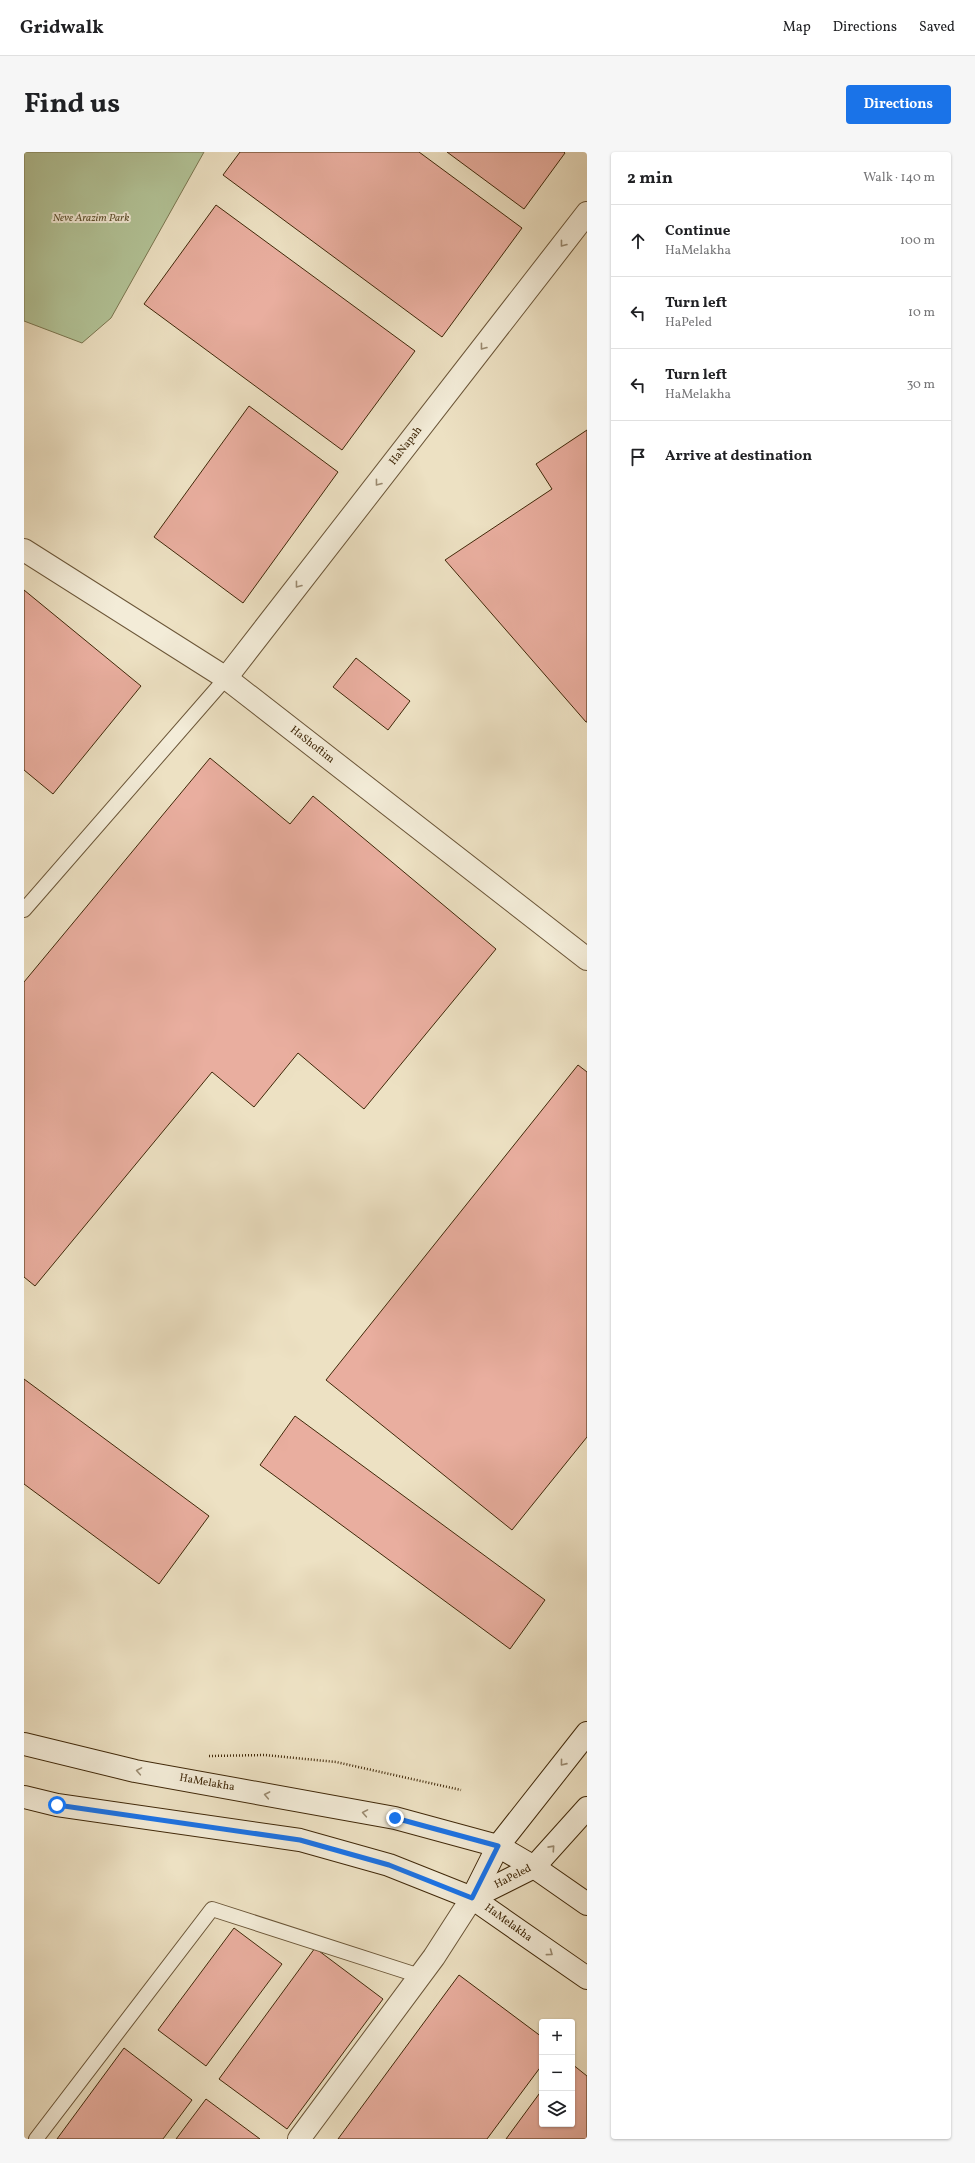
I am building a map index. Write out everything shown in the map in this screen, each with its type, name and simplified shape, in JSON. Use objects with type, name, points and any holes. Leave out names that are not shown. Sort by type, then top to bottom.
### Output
[{"type":"street","name":"HaNapah","points":[[226,678],[587,213]]},
{"type":"street","name":"HaShoftim","points":[[24,550],[226,678],[586,957]]},
{"type":"street","name":"HaPeled","points":[[472,1898],[498,1846],[587,1733]]},
{"type":"street","name":"HaMelakha","points":[[28,1748],[135,1771],[395,1818],[498,1846],[534,1867],[587,1904]]},
{"type":"street","name":"HaMelakha","points":[[24,1797],[57,1805],[300,1840],[389,1865],[472,1898],[587,1978]]},
{"type":"street","name":"HaPeled","points":[[472,1898],[534,1867],[587,1808]]},
{"type":"street","points":[[299,2139],[420,1976],[472,1898]]},
{"type":"lane","points":[[24,910],[226,678]]},
{"type":"lane","points":[[36,2139],[212,1909],[420,1976]]},
{"type":"path","points":[[205,1757],[265,1755],[336,1762],[461,1790]]},
{"type":"green space","name":"Neve Arazim Park","points":[[24,152],[204,152],[111,318],[82,343],[24,321]]},
{"type":"building","points":[[240,152],[419,152],[522,228],[442,337],[223,175]]},
{"type":"building","points":[[447,152],[564,152],[565,153],[524,209]]},
{"type":"building","points":[[216,205],[415,351],[342,450],[144,304]]},
{"type":"building","points":[[249,406],[338,472],[243,603],[154,537]]},
{"type":"building","points":[[587,430],[586,722],[445,560],[552,489],[536,464]]},
{"type":"building","points":[[24,590],[141,686],[53,794],[24,770]]},
{"type":"building","points":[[356,658],[410,701],[388,730],[333,687]]},
{"type":"building","points":[[210,758],[290,824],[313,796],[496,949],[364,1109],[298,1053],[254,1107],[212,1072],[35,1286],[24,1277],[24,982]]},
{"type":"building","points":[[578,1065],[587,1072],[587,1437],[512,1530],[326,1380]]},
{"type":"building","points":[[24,1379],[209,1516],[159,1584],[24,1484]]},
{"type":"building","points":[[295,1416],[545,1600],[510,1649],[260,1465]]},
{"type":"building","points":[[234,1928],[282,1964],[206,2066],[158,2030]]},
{"type":"building","points":[[315,1948],[383,1999],[287,2129],[219,2079]]},
{"type":"building","points":[[459,1975],[539,2035],[539,2069],[487,2139],[338,2139]]},
{"type":"building","points":[[124,2048],[192,2100],[163,2139],[57,2139]]},
{"type":"building","points":[[575,2066],[587,2076],[587,2139],[506,2139],[539,2094],[539,2127],[575,2127]]},
{"type":"building","points":[[206,2099],[260,2139],[176,2139]]},
{"type":"route","points":[[57,1805],[173,1820],[300,1840],[389,1865],[472,1898],[498,1846],[395,1818]]}]
